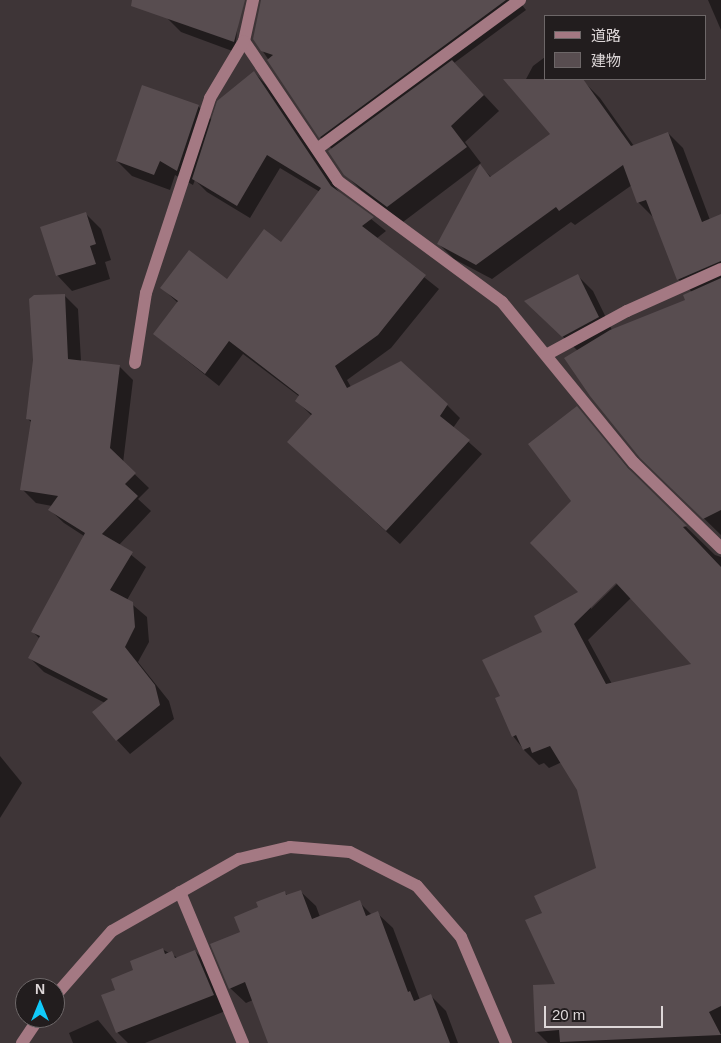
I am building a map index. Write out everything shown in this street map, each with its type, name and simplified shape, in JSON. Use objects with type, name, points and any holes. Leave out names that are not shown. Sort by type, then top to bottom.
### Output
[{"type":"street","points":[[135,362],[146,293],[210,98],[244,41],[252,0]]},
{"type":"street","points":[[317,150],[520,0]]},
{"type":"street","points":[[244,41],[338,181],[502,302],[634,463],[721,548]]},
{"type":"street","points":[[546,355],[627,311],[721,269]]},
{"type":"street","points":[[707,535],[721,533]]},
{"type":"street","points":[[65,985],[112,931],[239,859],[290,847],[350,852],[417,886],[461,937],[506,1043]]},
{"type":"street","points":[[180,892],[243,1043]]},
{"type":"street","points":[[22,1043],[32,1028]]},
{"type":"building","points":[[132,0],[245,0],[234,42],[131,6]]},
{"type":"building","points":[[261,0],[506,0],[319,138],[267,60],[273,55],[261,51],[253,39]]},
{"type":"building","points":[[452,60],[484,95],[451,126],[467,147],[387,207],[344,175],[328,151]]},
{"type":"building","points":[[254,71],[331,186],[374,217],[362,226],[426,275],[378,335],[335,366],[347,388],[401,361],[448,404],[440,416],[470,440],[386,531],[287,442],[312,414],[295,401],[299,395],[229,341],[205,374],[153,334],[178,301],[160,288],[189,250],[227,279],[264,229],[281,242],[321,188],[267,155],[237,206],[192,179],[217,101]]},
{"type":"building","points":[[503,79],[584,80],[631,146],[668,132],[702,222],[721,214],[721,261],[677,280],[646,200],[637,203],[623,165],[559,211],[556,207],[476,265],[437,244],[480,164],[490,177],[550,134]]},
{"type":"building","points":[[142,85],[199,105],[177,171],[160,161],[154,175],[116,161]]},
{"type":"building","points":[[86,212],[96,244],[90,246],[96,264],[56,276],[40,227]]},
{"type":"building","points":[[578,274],[599,317],[562,337],[524,301]]},
{"type":"building","points":[[721,278],[721,510],[703,519],[640,458],[590,396],[564,358],[610,330],[685,300],[683,295]]},
{"type":"building","points":[[65,294],[68,359],[120,365],[110,448],[136,473],[125,484],[138,496],[102,534],[133,552],[110,590],[133,602],[135,627],[125,647],[155,685],[160,705],[116,741],[92,712],[108,699],[28,658],[40,636],[31,632],[85,533],[48,510],[58,496],[20,490],[31,420],[26,419],[33,360],[29,299],[34,295]]},
{"type":"building","points":[[577,406],[628,468],[687,526],[683,527],[721,567],[721,1006],[709,1012],[721,1035],[560,1042],[559,1030],[535,1032],[533,985],[555,984],[525,920],[542,913],[534,896],[596,868],[577,790],[550,746],[532,753],[530,747],[523,750],[516,735],[512,737],[495,698],[500,696],[482,660],[542,632],[534,616],[578,592],[530,543],[571,501],[528,444]],"holes":[[[616,583],[691,664],[606,684],[574,624]]]},
{"type":"building","points":[[301,890],[312,919],[360,900],[366,916],[378,911],[408,992],[410,991],[414,1001],[431,994],[450,1043],[268,1043],[245,982],[229,989],[210,944],[240,932],[234,917],[258,907],[256,902],[285,891],[286,895]]},
{"type":"building","points":[[163,948],[165,954],[172,951],[175,958],[195,950],[214,995],[116,1033],[101,995],[115,990],[111,979],[133,970],[130,961]]}]
